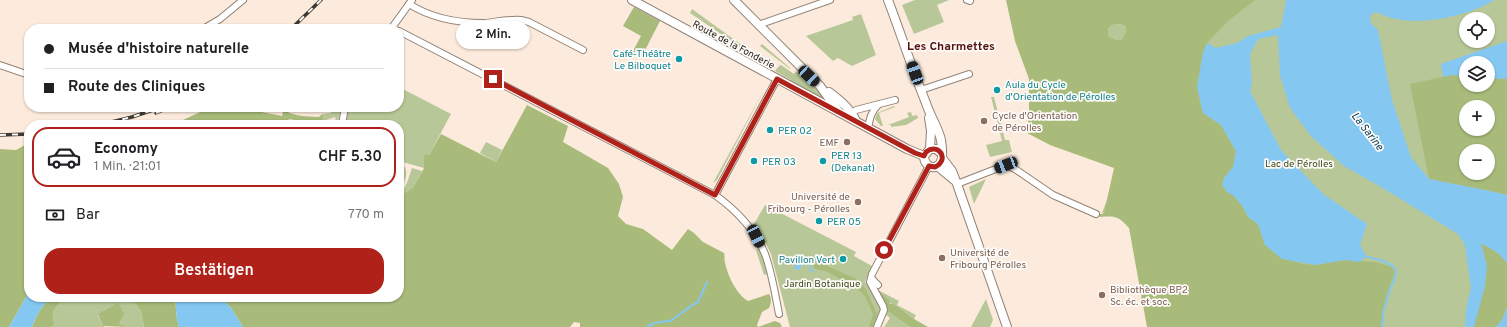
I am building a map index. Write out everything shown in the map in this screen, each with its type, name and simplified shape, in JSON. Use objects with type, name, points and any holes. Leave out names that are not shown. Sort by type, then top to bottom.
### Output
[{"type":"main road","name":"Route de la Fonderie","points":[[632,0],[839,113],[852,118]]},
{"type":"main road","points":[[734,0],[820,86],[839,113]]},
{"type":"main road","points":[[888,0],[926,105],[940,137],[942,156],[941,162],[933,166]]},
{"type":"main road","points":[[820,86],[832,94],[852,118],[868,128],[907,149],[927,152],[936,149],[942,156],[952,171],[957,184],[1007,327]]},
{"type":"main road","points":[[926,105],[930,125],[925,161],[950,175],[957,184]]},
{"type":"street","points":[[212,24],[243,0]]},
{"type":"street","points":[[758,25],[830,0]]},
{"type":"street","points":[[396,24],[411,2],[424,12],[438,17],[469,22],[521,20],[529,22],[583,50]]},
{"type":"street","points":[[404,34],[715,195],[734,210],[756,236],[765,254],[779,314]]},
{"type":"street","points":[[0,65],[24,73]]},
{"type":"street","points":[[921,90],[969,74]]},
{"type":"street","points":[[715,195],[777,79]]},
{"type":"street","points":[[852,118],[856,110],[895,100]]},
{"type":"street","points":[[868,128],[870,116],[879,104]]},
{"type":"street","points":[[957,184],[1006,165],[1015,169],[1053,195],[1096,214]]},
{"type":"street","points":[[877,327],[884,310],[871,284],[872,274],[890,239],[933,166]]},
{"type":"street","points":[[872,279],[878,285]]},
{"type":"green space","points":[[915,0],[949,0],[937,5],[944,22],[914,34],[902,5]]},
{"type":"green space","points":[[1006,0],[1255,0],[1228,21],[1207,43],[1203,53],[1197,87],[1203,113],[1221,125],[1236,151],[1233,167],[1224,178],[1226,191],[1234,196],[1243,207],[1248,217],[1258,224],[1265,245],[1296,262],[1315,265],[1345,260],[1374,262],[1390,266],[1395,271],[1385,301],[1381,327],[1147,327],[1129,228],[1119,219],[1100,217],[1098,215],[1104,213],[1114,168],[1050,145],[1027,133],[1029,112],[1029,79],[1015,41]],"holes":[[[1120,24],[1126,27],[1126,31],[1121,40],[1108,36],[1108,29],[1112,25]]]},
{"type":"green space","name":"Lac de Pérolles","points":[[1209,0],[1507,0],[1507,327],[1157,327],[1141,299],[1148,274],[1134,209],[1102,213],[1118,171]]},
{"type":"green space","points":[[634,7],[660,21],[642,56],[636,56],[632,53],[641,36],[623,26]]},
{"type":"green space","points":[[692,9],[761,59],[762,62],[690,13]]},
{"type":"green space","points":[[861,14],[876,55],[852,66],[838,58],[833,61],[806,36],[853,20],[852,17]]},
{"type":"green space","points":[[1120,24],[1126,27],[1126,31],[1121,40],[1108,36],[1108,29],[1112,25]]},
{"type":"green space","points":[[762,44],[790,68],[790,69],[760,46]]},
{"type":"green space","points":[[781,65],[794,74],[796,71],[828,100],[827,101],[790,81],[791,80],[775,71]]},
{"type":"green space","points":[[1452,75],[1459,76],[1459,92],[1495,92],[1495,78],[1507,79],[1507,195],[1429,179],[1410,84]]},
{"type":"green space","points":[[404,90],[451,114],[429,155],[424,155],[424,168],[404,162],[404,120],[346,120],[347,112],[404,112]]},
{"type":"green space","points":[[764,90],[717,180],[713,183]]},
{"type":"green space","points":[[991,97],[994,97],[1005,140],[1009,140],[1012,152],[990,157],[986,145],[1002,141]]},
{"type":"green space","points":[[527,105],[568,126],[563,142],[608,168],[619,184],[623,197],[618,216],[626,224],[643,229],[672,250],[688,229],[703,242],[724,253],[725,263],[730,279],[744,298],[748,301],[769,294],[771,299],[770,306],[762,312],[757,325],[758,327],[580,327],[580,323],[574,322],[570,327],[243,327],[231,308],[225,302],[404,302],[404,194],[413,188],[424,168],[424,155],[429,155],[441,134],[496,162]]},
{"type":"green space","points":[[894,106],[895,107],[879,113],[883,126],[881,126],[875,119],[877,113]]},
{"type":"green space","points":[[200,112],[262,112],[282,116],[283,112],[288,112],[298,115],[319,117],[322,114],[324,118],[322,120],[183,120]]},
{"type":"green space","points":[[340,112],[338,120],[336,120],[335,117],[322,120],[324,118],[322,114]]},
{"type":"green space","points":[[911,112],[912,116],[917,115],[918,118],[906,125],[891,127],[891,125],[888,125],[909,117],[907,113]]},
{"type":"green space","points":[[486,142],[502,150],[496,162],[480,153]]},
{"type":"green space","points":[[24,146],[24,301],[9,327],[0,327],[0,149],[16,150]]},
{"type":"green space","points":[[404,167],[405,167],[406,176],[404,182]]},
{"type":"green space","points":[[412,168],[422,171],[413,189],[404,194],[404,188]]},
{"type":"green space","points":[[986,179],[974,204],[969,187]]},
{"type":"green space","name":"Jardin Botanique","points":[[765,205],[856,252],[854,256],[872,266],[865,282],[873,291],[880,308],[879,318],[875,327],[790,327],[771,254],[760,232],[756,233],[755,231],[757,228],[754,224]]},
{"type":"green space","points":[[1481,243],[1498,253],[1507,263],[1507,307],[1502,320],[1496,327],[1474,327]]},
{"type":"green space","points":[[759,248],[767,271],[767,274],[764,275],[756,250]]},
{"type":"green space","points":[[821,263],[856,279],[865,288],[877,314],[873,327],[869,327],[873,314],[865,296],[855,287],[826,271],[818,270],[813,267],[814,264]]},
{"type":"green space","points":[[876,289],[899,301],[897,305],[916,315],[914,319],[893,303],[889,303]]},
{"type":"green space","points":[[876,290],[889,300],[890,304],[893,303],[914,319],[928,327],[910,327],[887,311]]},
{"type":"green space","points":[[986,299],[993,320],[990,327],[971,327]]},
{"type":"green space","points":[[46,302],[60,302],[53,311],[54,324],[52,327],[32,327],[38,314]]},
{"type":"green space","points":[[60,302],[134,302],[141,311],[144,327],[127,327],[119,323],[118,304],[98,315],[103,326],[105,327],[52,327],[54,324],[53,311]]},
{"type":"green space","points":[[134,302],[175,302],[179,327],[144,327],[141,311]]},
{"type":"green space","points":[[118,303],[124,314],[119,323],[127,327],[103,326],[98,314]]},
{"type":"green space","points":[[885,307],[887,311],[910,327],[884,327],[890,318],[885,314]]},
{"type":"green space","points":[[775,321],[780,323],[782,327],[758,327]]},
{"type":"water","name":"Lac de Pérolles","points":[[1286,0],[1494,0],[1472,11],[1459,12],[1458,15],[1430,20],[1404,20],[1375,12],[1370,16],[1371,23],[1378,30],[1392,100],[1411,157],[1429,179],[1507,195],[1507,263],[1498,253],[1481,243],[1487,266],[1485,286],[1474,327],[1465,327],[1466,309],[1471,288],[1465,245],[1458,234],[1344,166],[1311,136],[1290,108],[1280,75],[1278,35],[1258,39],[1250,54],[1252,84],[1250,91],[1281,150],[1323,194],[1367,224],[1360,245],[1366,256],[1360,262],[1345,260],[1315,265],[1282,259],[1265,245],[1258,224],[1248,217],[1243,207],[1234,196],[1226,191],[1222,184],[1224,178],[1233,167],[1236,151],[1221,125],[1203,113],[1197,87],[1203,53],[1207,43],[1216,48],[1237,43],[1248,36],[1281,27]]},
{"type":"water","points":[[1507,41],[1507,79],[1495,78],[1495,56],[1464,56],[1487,48],[1495,48],[1495,45]]},
{"type":"water","points":[[1459,58],[1459,76],[1443,77],[1441,64]]},
{"type":"water","points":[[807,258],[810,261],[809,263],[802,265],[799,270],[795,269],[794,267],[800,261]]},
{"type":"water","points":[[24,301],[24,302],[46,302],[32,327],[9,327]]},
{"type":"water","points":[[175,302],[225,302],[231,308],[243,327],[179,327]]},
{"type":"water","points":[[1507,307],[1507,327],[1496,327],[1502,320]]},
{"type":"waterway","points":[[1365,256],[1383,261],[1393,266],[1396,271],[1384,310],[1382,327]]},
{"type":"waterway","points":[[810,265],[811,270],[813,271]]},
{"type":"waterway","points":[[647,327],[654,323],[672,320],[698,302],[707,282]]},
{"type":"railway","points":[[296,24],[321,0]]},
{"type":"railway","points":[[120,120],[147,112]]},
{"type":"railway","points":[[0,135],[24,134]]},
{"type":"place","name":"Café-Théâtre Le Bilboquet","points":[[679,59]]},
{"type":"place","name":"Aula du Cycle d'Orientation de Pérolles","points":[[997,90]]},
{"type":"place","name":"Cycle d'Orientation de Pérolles","points":[[984,121]]},
{"type":"place","name":"PER 02","points":[[770,130]]},
{"type":"place","name":"EMF","points":[[847,142]]},
{"type":"place","name":"PER 03","points":[[754,161]]},
{"type":"place","name":"PER 13 (Dekanat)","points":[[823,161]]},
{"type":"place","name":"Université de Fribourg - Pérolles","points":[[858,202]]},
{"type":"place","name":"PER 05","points":[[819,221]]},
{"type":"place","name":"Université de Fribourg Pérolles","points":[[942,258]]},
{"type":"place","name":"Pavillon Vert","points":[[843,259]]},
{"type":"place","name":"Bibliothèque BP2 Sc. éc. et soc.","points":[[1102,295]]},
{"type":"district","name":"Les Charmettes","points":[[951,46]]},
{"type":"route","points":[[493,79],[715,195],[777,79],[915,153],[924,156],[930,149],[936,149],[941,153],[941,162],[935,167],[929,166],[884,250]]},
{"type":"water label","name":"La Sarine","points":[[1368,131]]}]
